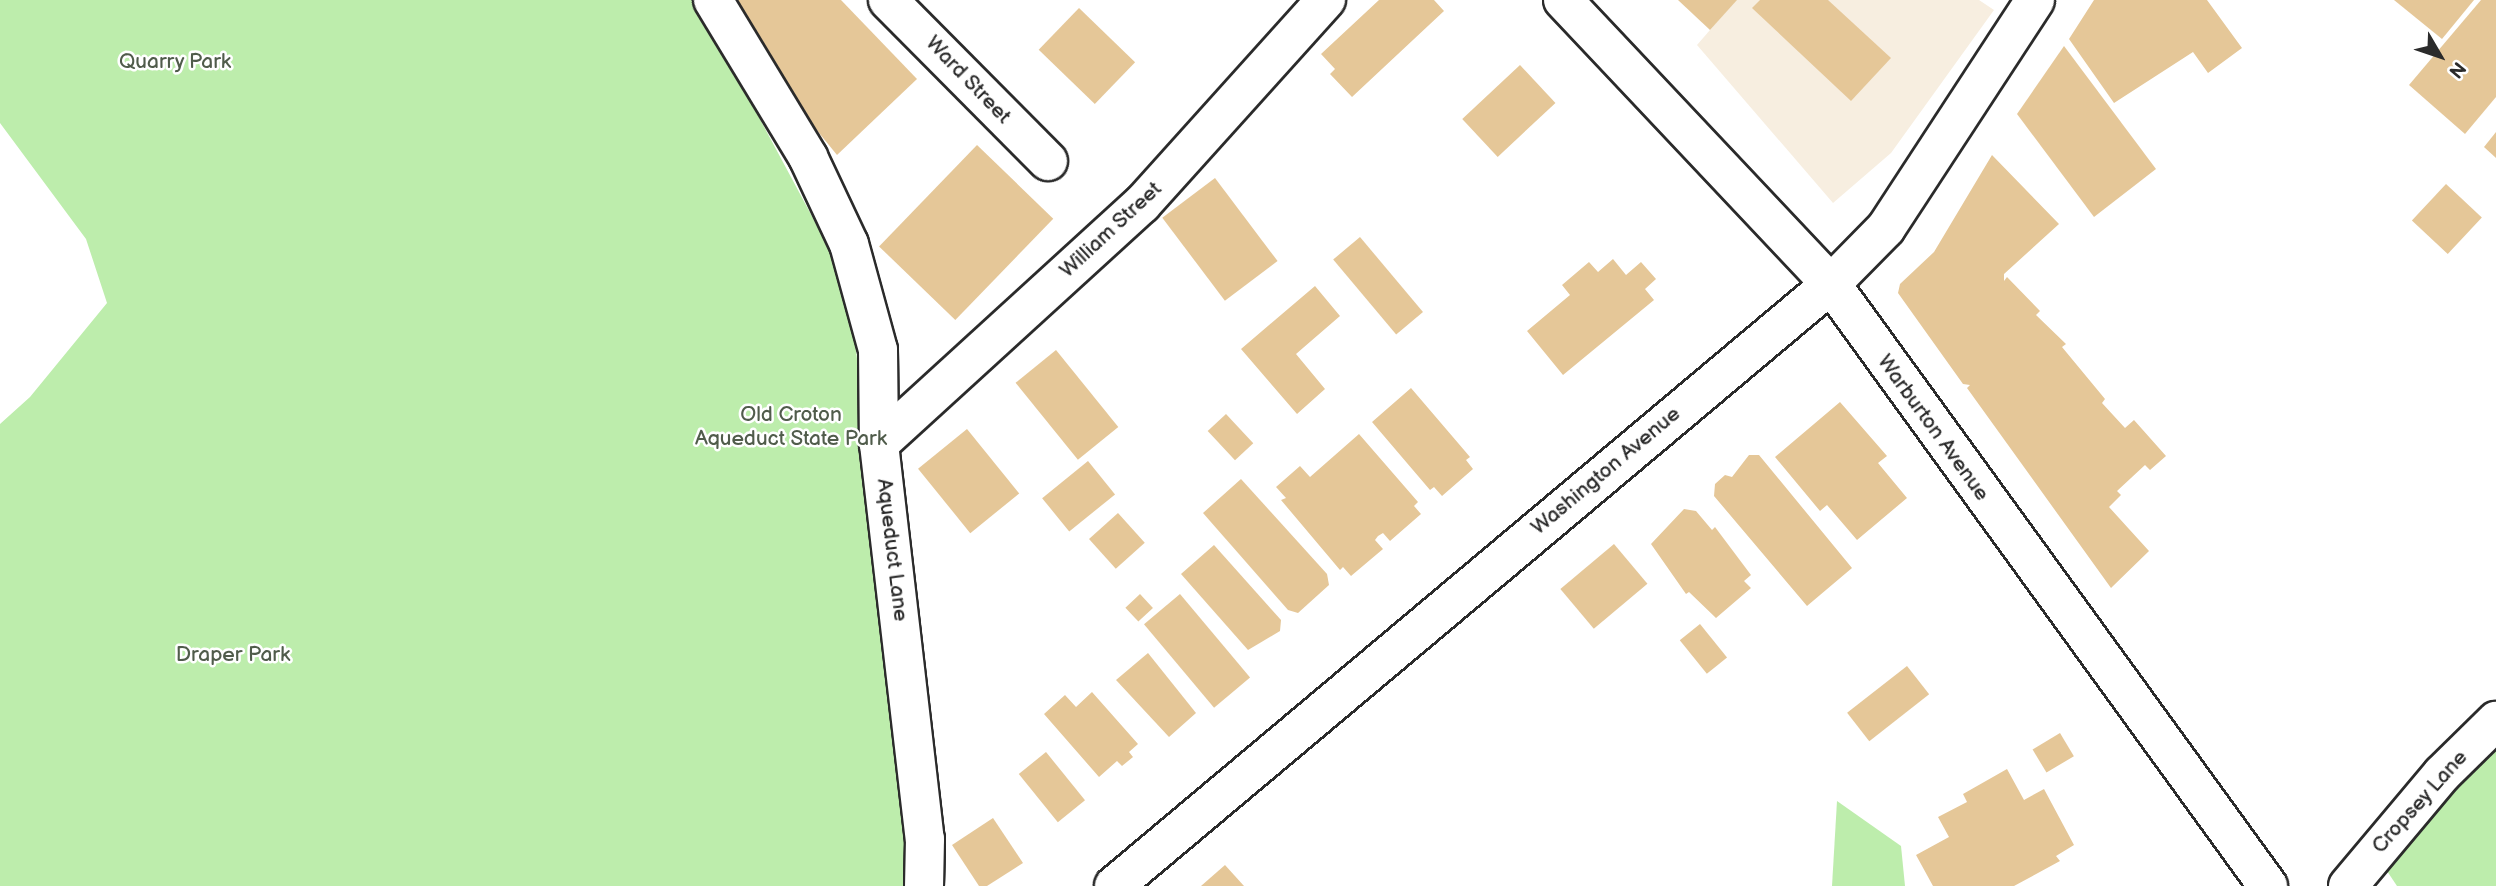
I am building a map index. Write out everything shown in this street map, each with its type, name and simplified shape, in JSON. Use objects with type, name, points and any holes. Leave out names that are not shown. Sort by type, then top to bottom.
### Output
[{"type":"street","name":"Aqueduct Lane","points":[[713,0],[808,157],[849,244],[878,350],[878,444],[925,839],[924,886]]},
{"type":"street","name":"Ward Street","points":[[888,0],[1048,161]]},
{"type":"street","name":"William Street","points":[[878,444],[1142,204],[1326,0]]},
{"type":"street","name":"Warburton Avenue","points":[[1563,0],[1831,284],[2082,634],[2268,886]]},
{"type":"street","name":"Washington Avenue","points":[[1114,886],[1831,284],[1886,228],[2018,6]]},
{"type":"street","name":"Cropsey Lane","points":[[2348,886],[2442,774],[2496,721]]},
{"type":"shaded area","points":[[1736,0],[1979,0],[1994,10],[1891,153],[1833,203],[1697,45]]},
{"type":"green space","points":[[0,0],[696,0],[829,248],[854,332],[904,781],[910,886],[0,886],[0,424],[30,397],[107,303],[86,239],[0,123]]},
{"type":"green space","points":[[2496,745],[2496,886],[2397,886],[2381,862]]},
{"type":"green space","points":[[1837,801],[1901,846],[1905,886],[1832,886]]},
{"type":"building","points":[[735,0],[841,0],[917,79],[837,155],[793,101]]},
{"type":"building","points":[[1379,0],[1434,0],[1444,11],[1352,97],[1330,74],[1335,69],[1321,54]]},
{"type":"building","points":[[1678,0],[1737,0],[1710,30]]},
{"type":"building","points":[[1760,0],[1828,0],[1891,58],[1851,101],[1752,8]]},
{"type":"building","points":[[2094,0],[2207,0],[2242,48],[2208,73],[2193,52],[2114,103],[2069,39]]},
{"type":"building","points":[[2394,0],[2474,0],[2442,39]]},
{"type":"building","points":[[2481,0],[2496,0],[2496,97],[2465,134],[2409,85]]},
{"type":"building","points":[[1079,8],[1135,62],[1095,104],[1039,50]]},
{"type":"building","points":[[2064,46],[2156,169],[2094,217],[2017,114]]},
{"type":"building","points":[[1520,65],[1555,103],[1498,157],[1462,119]]},
{"type":"building","points":[[2496,132],[2496,158],[2484,147]]},
{"type":"building","points":[[977,145],[1053,219],[955,320],[879,246]]},
{"type":"building","points":[[1992,155],[2059,224],[2004,274],[2004,281],[2007,277],[2040,311],[2036,315],[2066,344],[2062,347],[2105,399],[2102,403],[2125,428],[2134,420],[2166,456],[2150,470],[2145,465],[2117,491],[2121,495],[2109,507],[2149,551],[2111,588],[1967,388],[1970,385],[1963,384],[1898,293],[1900,284],[1934,252]]},
{"type":"building","points":[[1215,178],[1278,261],[1225,301],[1162,218]]},
{"type":"building","points":[[2446,184],[2482,217],[2448,254],[2412,221]]},
{"type":"building","points":[[1360,237],[1423,312],[1396,335],[1333,259]]},
{"type":"building","points":[[1613,259],[1626,275],[1641,262],[1656,279],[1645,289],[1654,300],[1563,375],[1527,331],[1570,295],[1562,285],[1589,262],[1598,272]]},
{"type":"building","points":[[1315,286],[1340,316],[1296,354],[1325,389],[1297,414],[1241,349]]},
{"type":"building","points":[[1056,350],[1118,427],[1078,460],[1016,383]]},
{"type":"building","points":[[1411,388],[1470,457],[1466,460],[1473,469],[1442,496],[1434,487],[1430,490],[1372,422]]},
{"type":"building","points":[[1840,402],[1887,456],[1878,463],[1907,498],[1857,540],[1827,505],[1820,511],[1775,457]]},
{"type":"building","points":[[1226,414],[1253,443],[1235,460],[1208,431]]},
{"type":"building","points":[[967,429],[1019,494],[970,533],[918,469]]},
{"type":"building","points":[[1359,434],[1418,502],[1414,506],[1421,514],[1390,541],[1383,533],[1378,536],[1375,540],[1383,549],[1351,576],[1343,567],[1340,570],[1281,500],[1286,498],[1276,487],[1300,466],[1310,477]]},
{"type":"building","points":[[1749,455],[1759,455],[1852,568],[1807,606],[1714,496],[1715,484],[1725,475],[1732,477]]},
{"type":"building","points":[[1088,461],[1115,494],[1069,532],[1042,498]]},
{"type":"building","points":[[1241,479],[1327,574],[1329,585],[1298,613],[1288,610],[1203,513]]},
{"type":"building","points":[[1684,509],[1696,511],[1712,530],[1715,527],[1751,575],[1744,581],[1751,588],[1716,618],[1689,592],[1686,594],[1651,544]]},
{"type":"building","points":[[1118,513],[1145,543],[1116,569],[1089,539]]},
{"type":"building","points":[[1614,544],[1647,584],[1594,629],[1560,589]]},
{"type":"building","points":[[1214,545],[1281,620],[1280,631],[1248,650],[1181,574]]},
{"type":"building","points":[[1140,594],[1153,608],[1138,622],[1125,608]]},
{"type":"building","points":[[1180,594],[1250,677],[1214,708],[1144,624]]},
{"type":"building","points":[[1700,624],[1727,657],[1707,674],[1680,640]]},
{"type":"building","points":[[1148,653],[1196,713],[1169,737],[1116,680]]},
{"type":"building","points":[[1907,666],[1929,694],[1869,741],[1847,713]]},
{"type":"building","points":[[1092,692],[1138,744],[1129,752],[1133,757],[1122,766],[1117,761],[1099,777],[1044,714],[1065,695],[1076,707]]},
{"type":"building","points":[[2060,733],[2074,756],[2046,773],[2033,749]]},
{"type":"building","points":[[1046,752],[1085,800],[1058,822],[1019,774]]},
{"type":"building","points":[[2007,769],[2024,800],[2044,789],[2074,845],[2056,856],[2060,861],[2014,886],[1933,886],[1916,855],[1949,837],[1938,817],[1967,802],[1963,794]]},
{"type":"building","points":[[993,818],[1023,863],[987,886],[979,886],[952,845]]},
{"type":"building","points":[[1225,865],[1244,886],[1201,886]]},
{"type":"park label","name":"Quarry Park","points":[[175,62]]},
{"type":"park label","name":"Old Croton Aqueduct State Park","points":[[791,427]]},
{"type":"park label","name":"Draper Park","points":[[233,655]]}]
